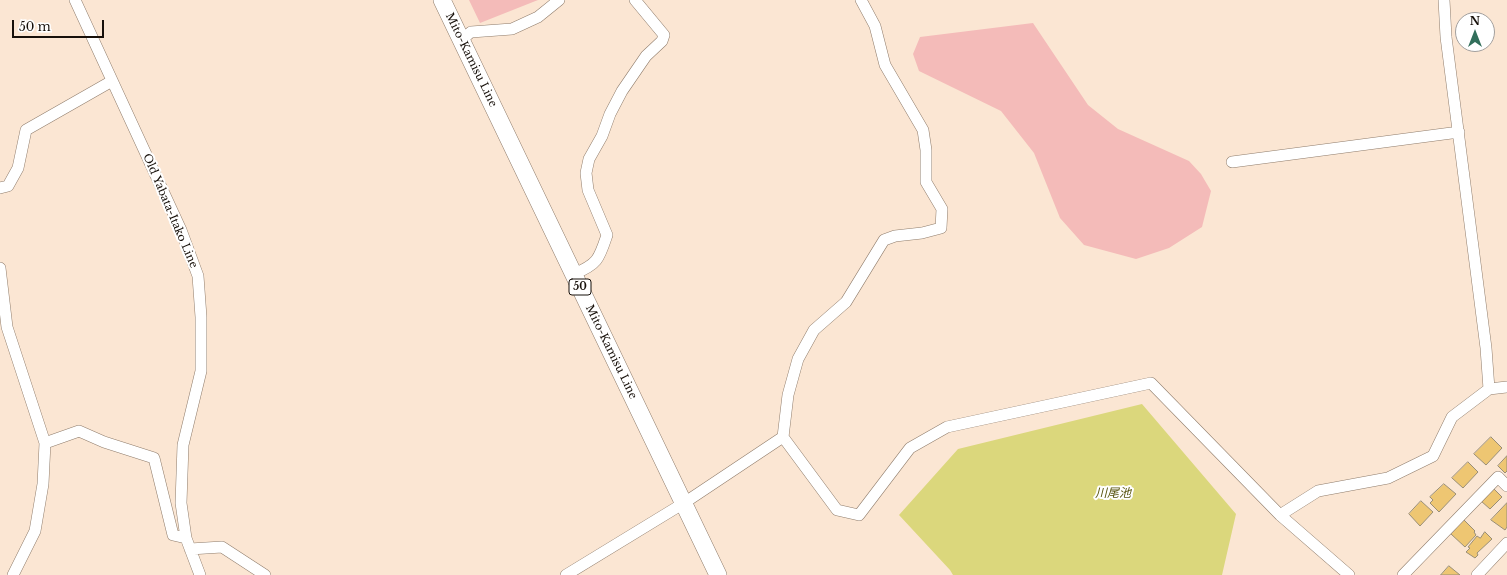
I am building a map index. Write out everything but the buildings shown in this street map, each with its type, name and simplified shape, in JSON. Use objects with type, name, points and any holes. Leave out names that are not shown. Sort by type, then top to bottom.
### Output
[{"type":"main road","name":"Mito-Kamisu Line","points":[[442,0],[718,575]]},
{"type":"street","name":"Old Yabata-Itako Line","points":[[75,0],[181,230],[198,276],[201,316],[201,372],[184,445],[181,503],[186,538],[200,575]]},
{"type":"street","points":[[461,40],[471,32],[512,29],[538,17],[559,0]]},
{"type":"street","points":[[574,274],[597,261],[607,235],[588,190],[586,173],[589,159],[602,136],[610,114],[622,91],[646,56],[662,41],[664,35],[635,0]]},
{"type":"street","points":[[860,0],[875,26],[885,65],[923,130],[926,150],[926,182],[942,209],[941,228],[922,233],[895,236],[884,240],[846,302],[814,330],[798,359],[788,395],[783,437],[837,510],[859,515],[910,448],[947,427],[1151,384],[1280,515],[1349,575]]},
{"type":"street","points":[[1444,0],[1446,37],[1486,348],[1489,389]]},
{"type":"street","points":[[0,188],[8,186],[18,168],[26,130],[112,81]]},
{"type":"street","points":[[1232,162],[1459,132]]},
{"type":"street","points":[[0,268],[7,327],[45,442],[44,484],[35,531],[13,575]]},
{"type":"street","points":[[1280,515],[1318,491],[1388,478],[1433,456],[1452,417],[1489,389],[1507,387]]},
{"type":"street","points":[[45,442],[79,431],[104,442],[154,458],[173,535],[186,538]]},
{"type":"street","points":[[566,575],[684,503],[783,437]]},
{"type":"street","points":[[1403,575],[1498,477],[1507,486]]},
{"type":"street","points":[[1477,575],[1507,543]]},
{"type":"street","points":[[190,549],[222,547],[265,575]]},
{"type":"shaded area","points":[[469,0],[538,0],[480,23]]},
{"type":"shaded area","points":[[1033,23],[1088,105],[1118,129],[1189,161],[1201,174],[1211,191],[1202,227],[1169,248],[1136,259],[1084,245],[1060,218],[1034,153],[1001,111],[919,71],[913,54],[920,37]]},
{"type":"water","name":"川尾池","points":[[1142,404],[1236,514],[1222,575],[953,575],[899,515],[958,449]]}]
